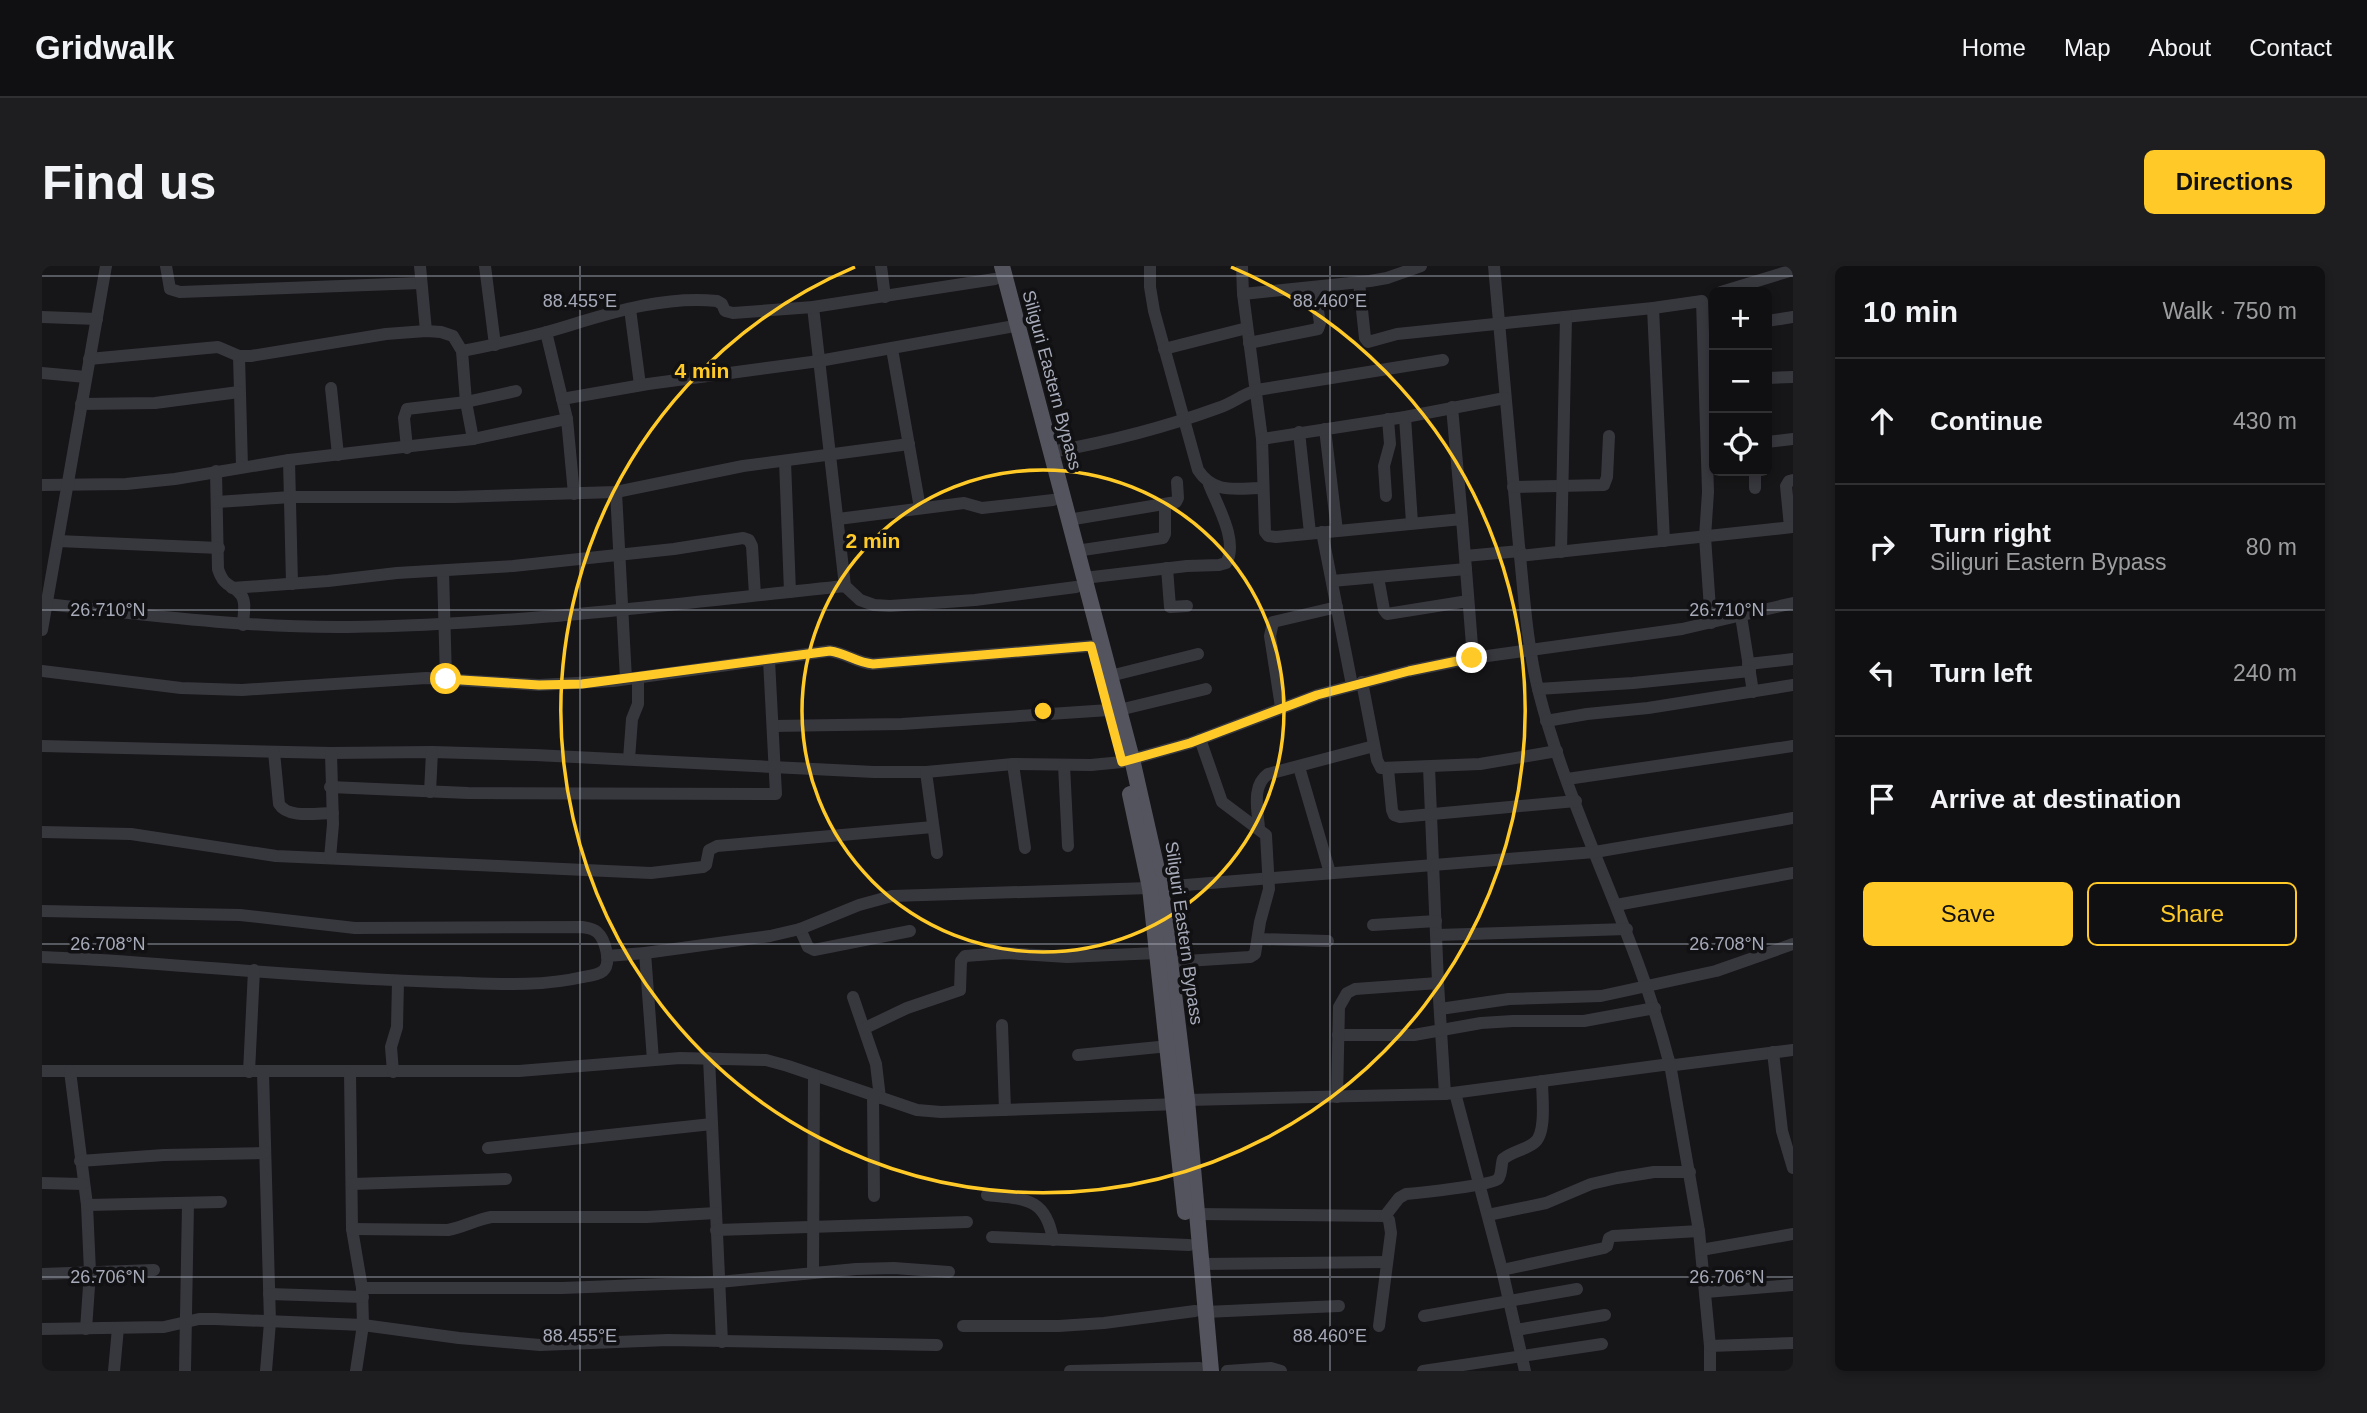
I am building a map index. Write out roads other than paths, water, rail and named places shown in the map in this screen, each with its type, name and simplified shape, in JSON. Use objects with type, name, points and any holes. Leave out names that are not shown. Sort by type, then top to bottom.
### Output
[{"type":"main road","name":"Siliguri Eastern Bypass","points":[[996,270],[1053,500],[1110,676],[1114,710]]},
{"type":"main road","name":"Siliguri Eastern Bypass","points":[[996,270],[1051,452],[1076,551],[1091,646],[1114,710],[1156,887],[1196,1214],[1204,1370]]},
{"type":"main road","name":"Siliguri Eastern Bypass","points":[[1164,958],[1169,1046],[1183,1103],[1189,1245],[1200,1311]]},
{"type":"street","points":[[166,266],[170,289],[180,292],[421,284]]},
{"type":"street","points":[[420,266],[426,331]]},
{"type":"street","points":[[485,266],[495,345]]},
{"type":"street","points":[[881,266],[885,297]]},
{"type":"street","points":[[813,307],[845,586],[860,600],[874,605],[975,600],[1167,568],[1219,565],[1226,563],[1230,556],[1229,536],[1209,484],[1198,470],[1164,349],[1150,287],[1150,266]]},
{"type":"street","points":[[1242,266],[1243,294],[1262,439],[1265,532],[1268,536],[1462,519]]},
{"type":"street","points":[[1243,294],[1359,282],[1387,272],[1422,266]]},
{"type":"street","points":[[1494,266],[1513,488],[1538,689],[1546,721],[1567,779],[1648,987],[1670,1064],[1699,1231],[1706,1292],[1710,1371]]},
{"type":"street","points":[[42,630],[97,319],[102,267]]},
{"type":"street","points":[[462,351],[495,345],[630,309],[681,300],[717,301],[725,311],[733,313],[813,307],[885,297],[996,270]]},
{"type":"street","points":[[1737,287],[1793,270]]},
{"type":"street","points":[[1359,282],[1365,338],[1368,342],[1397,334],[1654,308],[1708,298],[1708,492],[1705,537],[1712,623]]},
{"type":"street","points":[[1249,343],[1318,329],[1320,323],[1314,287]]},
{"type":"street","points":[[1654,308],[1664,541]]},
{"type":"street","points":[[630,309],[640,385]]},
{"type":"street","points":[[42,317],[97,319]]},
{"type":"street","points":[[1561,552],[1566,317]]},
{"type":"street","points":[[1772,320],[1793,317]]},
{"type":"street","points":[[562,399],[640,385],[819,361],[1009,327]]},
{"type":"street","points":[[1164,349],[1247,328]]},
{"type":"street","points":[[89,359],[218,348],[239,356],[251,356],[386,334],[441,332],[453,337],[462,351],[466,402],[473,439]]},
{"type":"street","points":[[546,332],[566,419],[574,494]]},
{"type":"street","points":[[892,348],[920,509]]},
{"type":"street","points":[[239,356],[242,467]]},
{"type":"street","points":[[1051,452],[1118,439],[1184,420],[1257,390],[1443,360]]},
{"type":"street","points":[[42,373],[86,377]]},
{"type":"street","points":[[1772,378],[1793,377]]},
{"type":"street","points":[[331,388],[338,455]]},
{"type":"street","points":[[407,448],[404,418],[407,409],[466,402],[516,391]]},
{"type":"street","points":[[81,404],[155,403],[239,392]]},
{"type":"street","points":[[1262,439],[1506,398]]},
{"type":"street","points":[[1452,407],[1472,658]]},
{"type":"street","points":[[1405,417],[1412,523]]},
{"type":"street","points":[[42,485],[126,484],[175,480],[289,460],[473,439],[566,419]]},
{"type":"street","points":[[1386,496],[1384,466],[1390,444],[1388,419]]},
{"type":"street","points":[[1325,429],[1337,531]]},
{"type":"street","points":[[1299,432],[1316,533],[1332,581],[1379,766],[1388,769],[1480,764],[1557,751]]},
{"type":"street","points":[[1513,488],[1605,485],[1608,477],[1609,436]]},
{"type":"street","points":[[1772,441],[1793,439]]},
{"type":"street","points":[[217,502],[291,498],[616,492],[743,466],[909,444]]},
{"type":"street","points":[[289,460],[292,584]]},
{"type":"street","points":[[785,461],[790,592]]},
{"type":"street","points":[[216,471],[218,569],[222,580],[241,593],[244,603],[243,625]]},
{"type":"street","points":[[1755,476],[1755,488]]},
{"type":"street","points":[[1332,581],[1378,577],[1520,553],[1561,552],[1791,527],[1786,486],[1793,480]]},
{"type":"street","points":[[1068,520],[1176,502],[1177,482]]},
{"type":"street","points":[[1209,484],[1221,488],[1263,488]]},
{"type":"street","points":[[616,492],[622,609],[638,705],[632,719],[629,759]]},
{"type":"street","points":[[838,519],[964,503],[982,508],[1053,500]]},
{"type":"street","points":[[1076,551],[1163,538],[1165,505]]},
{"type":"street","points":[[232,588],[619,555],[743,538],[750,540],[752,546],[755,595]]},
{"type":"street","points":[[58,541],[219,548]]},
{"type":"street","points":[[1167,568],[1170,607],[1187,606]]},
{"type":"street","points":[[443,570],[446,679]]},
{"type":"street","points":[[1378,577],[1387,614],[1468,601]]},
{"type":"street","points":[[47,604],[243,625],[348,627],[444,623],[622,609],[845,586]]},
{"type":"street","points":[[42,746],[331,753],[432,752],[874,772],[926,772],[1013,764],[1064,765],[1127,760],[1200,739],[1282,707],[1357,684],[1472,658],[1682,629],[1793,603]]},
{"type":"street","points":[[1282,707],[1270,636],[1273,622],[1337,607]]},
{"type":"street","points":[[1741,616],[1753,692]]},
{"type":"street","points":[[42,671],[181,688],[242,690],[387,679],[446,679],[539,685],[632,678],[830,651],[842,652],[861,663],[873,664],[1091,646]]},
{"type":"street","points":[[1110,676],[1198,654]]},
{"type":"street","points":[[1538,689],[1633,684],[1793,659]]},
{"type":"street","points":[[330,787],[430,792],[776,794],[769,660]]},
{"type":"street","points":[[1546,721],[1793,685]]},
{"type":"street","points":[[773,726],[902,723],[1114,710],[1206,690]]},
{"type":"street","points":[[865,1028],[907,1008],[960,990],[961,961],[965,956],[1006,953],[1164,958],[1250,957],[1255,954],[1260,922],[1268,898],[1267,840],[1264,833],[1236,815],[1222,802],[1200,739]]},
{"type":"street","points":[[1259,829],[1259,784],[1268,774],[1374,746]]},
{"type":"street","points":[[1567,779],[1793,747]]},
{"type":"street","points":[[274,752],[279,804],[283,809],[290,813],[333,813]]},
{"type":"street","points":[[430,792],[432,752]]},
{"type":"street","points":[[330,859],[333,813],[330,787],[331,753]]},
{"type":"street","points":[[1013,764],[1025,848]]},
{"type":"street","points":[[1064,765],[1068,846]]},
{"type":"street","points":[[1299,767],[1330,873]]},
{"type":"street","points":[[1429,767],[1441,1031],[1450,1093],[1503,1270],[1525,1371]]},
{"type":"street","points":[[1388,769],[1394,815],[1401,817],[1576,801]]},
{"type":"street","points":[[926,772],[937,853]]},
{"type":"street","points":[[607,956],[770,936],[800,929],[892,895],[1156,887],[1434,866],[1595,852],[1793,818]]},
{"type":"street","points":[[42,832],[131,834],[265,854],[330,859],[651,873],[703,867],[706,865],[709,850],[717,846],[933,827]]},
{"type":"street","points":[[1616,905],[1793,873]]},
{"type":"street","points":[[42,911],[240,915],[355,928],[582,927],[596,930],[607,956],[606,966],[602,971],[580,978],[541,983],[398,981],[42,957]]},
{"type":"street","points":[[1373,925],[1436,921]]},
{"type":"street","points":[[800,929],[808,947],[814,950],[910,930]]},
{"type":"street","points":[[1437,935],[1627,929]]},
{"type":"street","points":[[1258,939],[1328,941]]},
{"type":"street","points":[[1440,1009],[1509,999],[1601,996],[1716,971],[1793,944]]},
{"type":"street","points":[[645,953],[653,1060]]},
{"type":"street","points":[[249,1072],[254,970]]},
{"type":"street","points":[[393,1072],[391,1047],[397,1027],[398,981]]},
{"type":"street","points":[[1337,1097],[1339,1007],[1347,993],[1355,989],[1438,983]]},
{"type":"street","points":[[853,997],[876,1064],[874,1196]]},
{"type":"street","points":[[1338,1035],[1387,1036],[1513,1021],[1584,1021],[1655,1008]]},
{"type":"street","points":[[1002,1025],[1005,1110]]},
{"type":"street","points":[[1078,1055],[1169,1046]]},
{"type":"street","points":[[42,1071],[519,1071],[653,1060],[766,1060],[917,1110],[941,1112],[1450,1093],[1793,1050]]},
{"type":"street","points":[[1773,1052],[1782,1131],[1793,1168]]},
{"type":"street","points":[[709,1059],[722,1342]]},
{"type":"street","points":[[70,1071],[87,1205],[90,1272],[86,1329]]},
{"type":"street","points":[[263,1072],[270,1322],[266,1371]]},
{"type":"street","points":[[351,1072],[352,1229],[363,1292],[363,1325],[356,1371]]},
{"type":"street","points":[[813,1273],[811,1227],[814,1075]]},
{"type":"street","points":[[1385,1216],[1399,1198],[1406,1194],[1496,1181],[1503,1158],[1534,1144],[1539,1138],[1542,1130],[1542,1081]]},
{"type":"street","points":[[488,1148],[712,1124]]},
{"type":"street","points":[[80,1161],[164,1155],[265,1153]]},
{"type":"street","points":[[1488,1215],[1546,1203],[1591,1184],[1617,1178],[1641,1173],[1690,1172]]},
{"type":"street","points":[[352,1184],[506,1179]]},
{"type":"street","points":[[42,1183],[83,1184]]},
{"type":"street","points":[[987,1195],[1024,1199],[1036,1204],[1044,1211],[1051,1224],[1054,1240]]},
{"type":"street","points":[[87,1205],[220,1202]]},
{"type":"street","points":[[185,1371],[188,1203]]},
{"type":"street","points":[[352,1229],[448,1230],[473,1220],[491,1217],[646,1217],[716,1213]]},
{"type":"street","points":[[1196,1214],[1385,1216],[1389,1220],[1391,1233],[1379,1326]]},
{"type":"street","points":[[716,1230],[967,1222]]},
{"type":"street","points":[[1503,1270],[1604,1248],[1613,1236],[1699,1231]]},
{"type":"street","points":[[1701,1250],[1793,1234]]},
{"type":"street","points":[[992,1237],[1189,1245]]},
{"type":"street","points":[[1200,1264],[1387,1262]]},
{"type":"street","points":[[269,1294],[719,1282],[894,1268],[949,1272]]},
{"type":"street","points":[[42,1274],[154,1270]]},
{"type":"street","points":[[1706,1292],[1793,1285]]},
{"type":"street","points":[[1424,1316],[1577,1289]]},
{"type":"street","points":[[963,1326],[1092,1324],[1200,1311],[1339,1306]]},
{"type":"street","points":[[1516,1330],[1605,1315]]},
{"type":"street","points":[[42,1329],[163,1327],[215,1319],[363,1325],[459,1338],[540,1345],[668,1340],[937,1345]]},
{"type":"street","points":[[114,1371],[118,1328]]},
{"type":"street","points":[[1710,1346],[1793,1343]]},
{"type":"street","points":[[1423,1371],[1601,1344]]},
{"type":"street","points":[[1227,1371],[1271,1368],[1281,1371]]},
{"type":"street","points":[[1070,1371],[1204,1370]]}]
